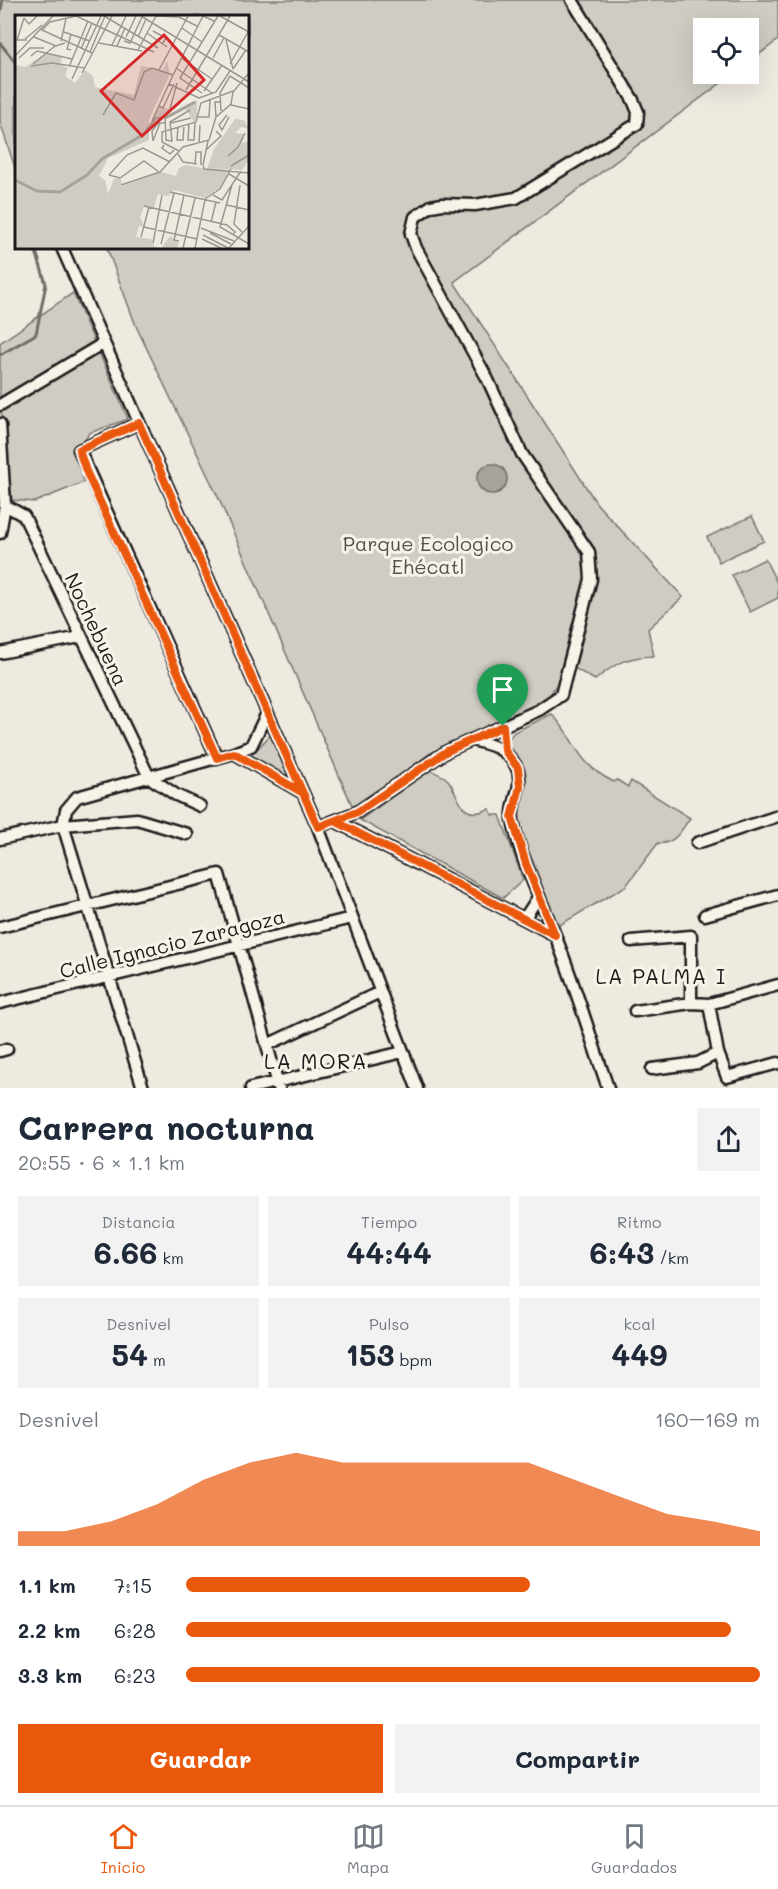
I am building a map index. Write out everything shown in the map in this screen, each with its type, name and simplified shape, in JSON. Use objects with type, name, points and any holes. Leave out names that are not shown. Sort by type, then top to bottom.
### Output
[{"type":"street","points":[[318,827],[357,812],[423,765],[539,710],[561,695],[591,579],[590,552],[522,454],[487,378],[423,261],[411,234],[415,217],[431,206],[499,203],[516,198],[637,124],[638,112],[633,100],[572,0]]},
{"type":"street","points":[[62,249],[318,827],[417,1088]]},
{"type":"street","points":[[0,405],[104,343]]},
{"type":"street","points":[[139,423],[79,450],[86,471],[217,758]]},
{"type":"street","points":[[0,424],[5,505],[0,533]]},
{"type":"street","name":"Nochebuena","points":[[5,505],[24,516],[80,638],[149,777]]},
{"type":"street","points":[[0,653],[80,638]]},
{"type":"street","points":[[143,1088],[63,825],[66,810],[77,797],[217,758],[251,746],[267,713]]},
{"type":"street","points":[[503,726],[505,751]]},
{"type":"street","points":[[471,741],[488,743],[505,751],[518,768],[520,787],[512,817],[526,864],[555,935],[608,1088]]},
{"type":"street","points":[[234,753],[303,793]]},
{"type":"street","points":[[149,777],[176,795],[200,806]]},
{"type":"street","points":[[697,843],[778,816]]},
{"type":"street","points":[[0,839],[63,825],[137,819],[187,834]]},
{"type":"street","points":[[335,821],[555,935]]},
{"type":"street","points":[[0,927],[219,874],[278,1085]]},
{"type":"street","points":[[705,915],[778,895]]},
{"type":"street","points":[[524,919],[539,896]]},
{"type":"street","name":"Calle Ignacio Zaragoza","points":[[0,1002],[352,918]]},
{"type":"street","points":[[631,941],[691,936],[691,1003]]},
{"type":"street","points":[[635,1011],[691,1003],[709,1004],[778,985]]},
{"type":"street","points":[[267,1045],[380,993]]},
{"type":"street","points":[[709,1004],[718,1053],[727,1077],[778,1063]]},
{"type":"street","points":[[251,1088],[278,1085],[403,1052]]},
{"type":"street","points":[[652,1069],[698,1063],[718,1053]]},
{"type":"green space","name":"Parque Ecologico Ehécatl","points":[[0,0],[778,0],[778,40],[759,54],[759,18],[693,18],[693,84],[720,84],[454,282],[597,504],[683,597],[648,629],[654,656],[622,662],[595,680],[574,668],[564,657],[560,679],[546,701],[528,712],[429,754],[354,810],[218,497],[136,326],[107,249],[249,249],[249,15],[15,15],[15,168],[0,122]]},
{"type":"green space","points":[[73,293],[128,419],[89,433],[76,456],[84,482],[35,502],[12,500],[0,402],[0,343]]},
{"type":"green space","points":[[752,516],[764,541],[719,562],[707,537]]},
{"type":"green space","points":[[765,559],[778,585],[778,598],[750,612],[732,575]]},
{"type":"green space","points":[[552,714],[584,760],[601,775],[614,782],[617,780],[628,787],[631,781],[690,818],[681,832],[673,839],[669,842],[658,843],[626,886],[558,926],[516,818],[524,791],[525,773],[506,742],[514,732]]},
{"type":"green space","points":[[273,732],[293,781],[250,757]]},
{"type":"green space","points":[[430,770],[447,779],[465,809],[479,812],[489,809],[493,815],[500,815],[523,880],[503,898],[360,820]]},
{"type":"shaded area","points":[[492,464],[503,468],[507,479],[503,490],[492,494],[481,490],[477,479],[481,468]]},
{"type":"waterway","points":[[0,14],[3,0]]},
{"type":"waterway","points":[[0,43],[15,62]]},
{"type":"waterway","points":[[0,355],[36,334],[46,284],[35,249]]},
{"type":"district","name":"LA PALMA I","points":[[661,975]]},
{"type":"district","name":"LA MORA","points":[[316,1060]]},
{"type":"route","points":[[503,726],[447,751],[423,765],[357,812],[318,827],[303,793],[234,753],[217,758],[86,471],[79,450],[139,423],[318,827],[335,821],[555,935],[526,864],[512,817],[520,787],[518,768],[505,751],[502,739],[503,726]]}]
